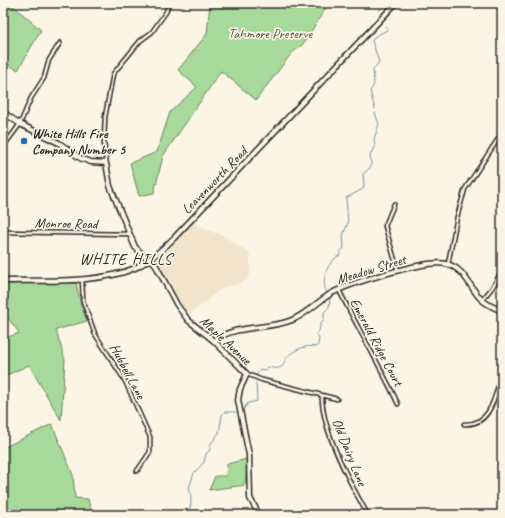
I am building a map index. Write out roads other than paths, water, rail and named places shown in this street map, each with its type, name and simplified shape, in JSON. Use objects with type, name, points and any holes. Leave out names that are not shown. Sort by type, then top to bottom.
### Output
[{"type":"main road","name":"Leavenworth Road","points":[[3,281],[82,278],[122,273],[151,259],[174,238],[396,3]]},
{"type":"main road","points":[[3,112],[20,124],[59,143],[80,158],[91,162],[106,163],[110,186],[122,214],[128,234],[135,247],[144,256],[151,259]]},
{"type":"main road","name":"Maple Avenue","points":[[151,259],[182,312],[247,374],[240,389],[238,400],[249,455],[250,498],[258,515]]},
{"type":"main road","name":"Meadow Street","points":[[214,341],[228,334],[292,320],[339,290],[433,263],[448,264]]},
{"type":"main road","points":[[448,264],[461,272],[482,300],[502,311]]},
{"type":"street","points":[[106,163],[104,142],[105,117],[113,74],[140,41],[152,32],[166,12],[169,3]]},
{"type":"street","points":[[3,147],[20,124],[31,98],[44,78],[49,60],[60,43]]},
{"type":"street","points":[[448,264],[457,217],[465,189],[502,133]]},
{"type":"street","points":[[394,204],[385,226],[398,272]]},
{"type":"street","name":"Monroe Road","points":[[3,232],[128,234]]},
{"type":"street","points":[[482,300],[492,288],[502,271]]},
{"type":"street","name":"Hubbell Lane","points":[[82,278],[83,301],[95,334],[125,381],[150,437],[150,452],[137,471]]},
{"type":"street","name":"Emerald Ridge Court","points":[[339,290],[359,330],[373,353],[398,404]]},
{"type":"street","points":[[464,424],[478,423],[486,417],[502,373]]},
{"type":"street","points":[[247,374],[262,380],[337,399]]},
{"type":"street","name":"Old Dairy Lane","points":[[322,395],[322,408],[342,466],[368,515]]},
{"type":"waterway","points":[[379,11],[383,3]]},
{"type":"waterway","points":[[375,109],[370,91],[374,85],[373,70],[379,62],[372,41],[374,37],[387,30],[388,28],[386,26]]},
{"type":"waterway","points":[[327,293],[324,283],[326,272],[328,267],[335,258],[340,255],[340,252],[344,248],[343,235],[348,223],[346,198],[363,189],[363,174],[370,168],[370,155],[375,146],[374,139],[379,124],[375,113]]},
{"type":"waterway","points":[[257,374],[260,369],[266,370],[268,367],[281,367],[287,357],[297,350],[309,346],[316,347],[318,345],[319,338],[316,334],[319,331],[321,322],[324,320],[324,312],[329,307],[330,298]]},
{"type":"waterway","points":[[243,410],[248,403],[257,401],[256,383]]},
{"type":"waterway","points":[[187,515],[191,502],[189,488],[194,473],[204,462],[206,454],[210,450],[210,445],[219,433],[222,415],[225,412],[236,412]]},
{"type":"place","name":"White Hills Fire Company Number 5","points":[[24,141]]},
{"type":"district","name":"WHITE HILLS","points":[[126,258]]},
{"type":"park label","name":"Tahmore Preserve","points":[[270,33]]}]
